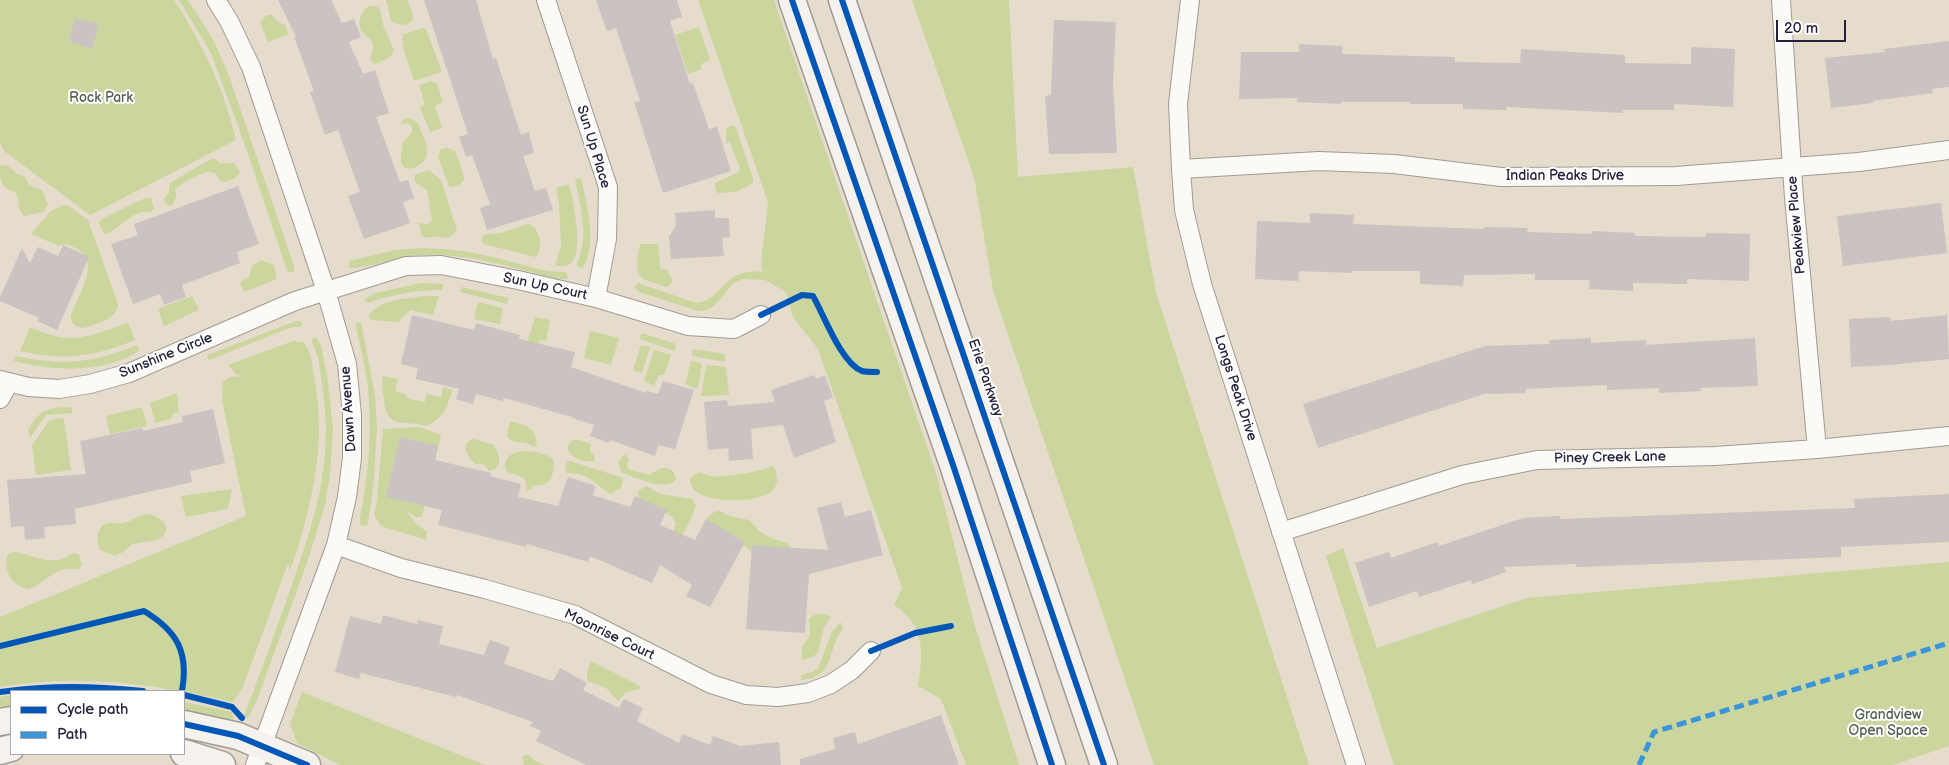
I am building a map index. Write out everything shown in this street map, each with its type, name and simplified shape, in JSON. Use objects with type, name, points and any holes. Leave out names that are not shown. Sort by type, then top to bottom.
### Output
[{"type":"main road","points":[[792,0],[953,465],[1052,765]]},
{"type":"main road","name":"Erie Parkway","points":[[842,0],[1104,765]]},
{"type":"main road","points":[[846,0],[852,30]]},
{"type":"main road","points":[[185,724],[238,736],[258,755],[307,765]]},
{"type":"main road","points":[[185,753],[222,765]]},
{"type":"street","name":"Dawn Avenue","points":[[216,0],[229,21],[251,68],[326,291],[347,364],[352,415],[352,458],[347,497],[336,545],[258,755]]},
{"type":"street","name":"Sun Up Place","points":[[546,0],[608,186],[607,239],[596,298]]},
{"type":"street","name":"Longs Peak Drive","points":[[1190,0],[1178,104],[1184,210],[1202,284],[1356,765]]},
{"type":"street","name":"Peakview Place","points":[[1781,0],[1792,167],[1817,450]]},
{"type":"street","name":"Indian Peaks Drive","points":[[1181,169],[1319,161],[1394,164],[1501,177],[1676,176],[1859,162],[1949,150]]},
{"type":"street","name":"Sun Up Court","points":[[326,291],[406,266],[441,265],[596,298],[688,326],[734,329],[761,315]]},
{"type":"street","name":"Sunshine Circle","points":[[5,382],[29,387],[59,389],[90,384],[129,373],[295,301],[326,291]]},
{"type":"street","points":[[0,398],[5,382]]},
{"type":"street","name":"Piney Creek Lane","points":[[1281,532],[1462,475],[1537,460],[1715,456],[1817,450],[1949,436]]},
{"type":"street","name":"Moonrise Court","points":[[336,545],[401,568],[485,589],[575,615],[711,684],[746,695],[778,697],[808,692],[831,684],[852,670],[871,651]]},
{"type":"green space","name":"Rock Park","points":[[0,0],[174,0],[195,34],[213,71],[225,101],[236,140],[90,215],[4,151],[0,143]]},
{"type":"green space","points":[[179,0],[188,0],[215,43],[229,76],[294,266],[294,273],[287,271],[246,148],[211,53]]},
{"type":"green space","points":[[386,0],[407,0],[413,17],[410,23],[404,25],[391,21]]},
{"type":"green space","points":[[698,0],[774,0],[936,473],[974,623],[1019,765],[966,765],[941,699],[918,686],[921,652],[917,631],[912,622],[894,605],[902,588],[818,349],[793,317],[786,292],[765,280],[743,279],[733,284],[714,306],[707,310],[698,311],[639,292],[634,287],[638,283],[696,303],[712,297],[730,279],[749,272],[763,272],[761,263],[768,202]]},
{"type":"green space","points":[[912,0],[1009,0],[1018,177],[1133,167],[1156,293],[1309,765],[1154,765],[993,290],[974,177]]},
{"type":"green space","points":[[370,5],[378,7],[380,10],[384,27],[393,47],[392,54],[389,57],[374,64],[370,58],[373,50],[372,42],[363,33],[360,26],[362,14]]},
{"type":"green space","points":[[267,15],[272,15],[279,23],[285,25],[288,34],[268,42],[260,22]]},
{"type":"green space","points":[[699,27],[710,60],[701,64],[702,69],[688,74],[675,35]]},
{"type":"green space","points":[[422,28],[426,29],[442,72],[414,81],[403,47],[402,35]]},
{"type":"green space","points":[[432,81],[437,84],[443,102],[435,106],[442,128],[430,132],[420,107],[425,105],[419,85]]},
{"type":"green space","points":[[409,118],[418,123],[427,149],[423,162],[411,169],[403,166],[401,161],[403,142],[412,133],[412,127],[408,123],[400,124],[403,120]]},
{"type":"green space","points":[[732,125],[736,128],[753,183],[736,192],[718,193],[715,183],[739,172],[740,169],[730,142],[726,143],[726,129]]},
{"type":"green space","points":[[447,148],[455,151],[464,176],[464,180],[459,185],[451,187],[438,157],[441,149]]},
{"type":"green space","points":[[213,158],[220,163],[234,163],[240,172],[232,180],[222,182],[214,173],[200,174],[175,189],[176,197],[173,205],[169,206],[164,201],[169,193],[170,183]]},
{"type":"green space","points":[[7,165],[16,173],[25,177],[29,185],[42,190],[48,204],[43,212],[24,216],[15,192],[6,188],[1,180],[0,166]]},
{"type":"green space","points":[[429,170],[441,180],[457,230],[449,237],[427,238],[422,236],[419,223],[427,224],[432,221],[427,190],[415,182],[414,178],[416,174]]},
{"type":"green space","points":[[581,178],[590,224],[589,249],[587,260],[582,269],[576,265],[583,245],[583,223],[575,180]]},
{"type":"green space","points":[[569,184],[576,224],[576,255],[569,264],[555,266],[561,246],[559,204],[556,188]]},
{"type":"green space","points":[[151,198],[154,209],[150,212],[143,212],[132,216],[106,234],[102,231],[99,222],[102,219],[143,199]]},
{"type":"green space","points":[[63,205],[69,206],[88,220],[118,304],[114,314],[110,317],[84,328],[75,325],[71,317],[86,281],[88,263],[84,255],[70,246],[59,246],[31,234],[51,211]]},
{"type":"green space","points":[[528,224],[536,229],[540,239],[540,249],[535,257],[484,244],[481,240],[485,234],[501,233]]},
{"type":"green space","points":[[640,244],[658,244],[660,268],[667,270],[673,281],[668,287],[649,281],[639,275],[637,264]]},
{"type":"green space","points":[[424,248],[472,253],[542,270],[566,272],[568,279],[559,279],[473,258],[438,255],[402,257],[367,266],[349,268],[349,261],[395,250]]},
{"type":"green space","points":[[261,260],[274,265],[277,279],[244,292],[240,282],[249,277],[252,266]]},
{"type":"green space","points":[[421,283],[444,284],[442,290],[405,293],[368,303],[364,299],[376,293]]},
{"type":"green space","points":[[461,287],[509,298],[507,304],[460,292]]},
{"type":"green space","points":[[192,296],[199,310],[164,326],[158,309]]},
{"type":"green space","points":[[424,296],[439,296],[433,315],[410,310],[398,322],[370,320],[369,315],[380,306],[394,301]]},
{"type":"green space","points":[[478,302],[503,308],[500,324],[474,319]]},
{"type":"green space","points":[[535,317],[550,320],[546,341],[540,340],[537,352],[525,350]]},
{"type":"green space","points":[[296,321],[302,321],[301,327],[292,327],[209,360],[207,355]]},
{"type":"green space","points":[[361,322],[375,395],[377,426],[374,480],[368,525],[361,526],[360,518],[368,466],[370,414],[367,380],[355,323]]},
{"type":"green space","points":[[128,323],[135,340],[92,354],[50,356],[20,351],[30,327],[44,333],[68,338],[90,335]]},
{"type":"green space","points":[[590,331],[619,338],[611,365],[584,358]]},
{"type":"green space","points":[[642,333],[676,344],[675,351],[640,339]]},
{"type":"green space","points":[[315,337],[321,345],[328,381],[333,430],[330,475],[325,505],[308,560],[257,700],[248,718],[244,716],[297,572],[319,494],[326,441],[319,362],[311,341]]},
{"type":"green space","points":[[293,341],[303,342],[310,354],[312,363],[317,395],[319,429],[312,493],[293,563],[290,570],[288,563],[243,687],[233,702],[185,692],[185,690],[117,682],[59,681],[0,687],[0,617],[246,516],[222,400],[223,382],[230,377],[244,376],[237,375],[228,365]]},
{"type":"green space","points":[[137,345],[140,350],[126,358],[95,367],[45,367],[14,361],[16,356],[48,361],[78,361],[107,356]]},
{"type":"green space","points":[[641,345],[650,347],[642,373],[633,370]]},
{"type":"green space","points":[[693,349],[725,354],[725,362],[692,356]]},
{"type":"green space","points":[[654,350],[671,355],[664,375],[659,375],[654,386],[644,381]]},
{"type":"green space","points":[[691,361],[702,363],[697,389],[685,384]]},
{"type":"green space","points":[[706,365],[726,367],[729,395],[701,396]]},
{"type":"green space","points":[[383,376],[398,379],[395,391],[407,395],[406,398],[425,402],[426,394],[441,397],[443,387],[452,390],[449,402],[442,415],[427,426],[392,420],[385,409],[382,387]]},
{"type":"green space","points":[[177,393],[179,412],[173,414],[171,419],[155,423],[150,403]]},
{"type":"green space","points":[[71,407],[73,413],[46,415],[30,438],[28,430],[41,413],[50,409]]},
{"type":"green space","points":[[142,407],[147,426],[110,434],[106,416]]},
{"type":"green space","points":[[58,418],[64,419],[71,470],[36,475],[32,445],[49,421]]},
{"type":"green space","points":[[510,421],[532,430],[537,444],[534,447],[510,439],[507,436]]},
{"type":"green space","points":[[419,427],[441,435],[422,517],[415,517],[406,510],[415,523],[427,532],[426,540],[381,526],[374,515],[383,429]]},
{"type":"green space","points":[[474,439],[494,445],[499,457],[497,467],[489,471],[484,464],[476,464],[470,458],[465,447],[469,441]]},
{"type":"green space","points":[[575,439],[591,444],[590,451],[595,457],[594,461],[583,461],[572,456],[568,448]]},
{"type":"green space","points":[[521,451],[538,452],[553,459],[554,467],[551,479],[548,482],[533,486],[531,490],[527,490],[525,479],[506,471],[505,467],[508,457]]},
{"type":"green space","points":[[623,455],[626,455],[629,459],[628,469],[649,475],[662,468],[667,468],[674,472],[676,480],[665,485],[622,473],[618,463]]},
{"type":"green space","points":[[570,461],[623,478],[621,488],[610,494],[581,474],[568,473],[565,470],[567,462]]},
{"type":"green space","points":[[772,466],[777,478],[774,489],[765,495],[753,499],[724,500],[711,498],[693,489],[690,482],[690,478],[699,472],[710,476],[724,476]]},
{"type":"green space","points":[[646,486],[660,494],[692,499],[696,505],[680,538],[672,533],[676,524],[673,517],[661,510],[639,503],[638,491]]},
{"type":"green space","points":[[232,489],[228,509],[186,517],[181,496]]},
{"type":"green space","points":[[719,511],[729,516],[749,520],[759,531],[771,538],[787,543],[794,552],[765,563],[746,547],[736,543],[705,521],[711,514]]},
{"type":"green space","points":[[146,514],[161,519],[167,528],[164,535],[157,540],[132,544],[125,551],[115,556],[100,550],[98,534],[101,527],[110,523],[124,523]]},
{"type":"green space","name":"Grandview Open Space","points":[[1343,548],[1377,648],[1527,598],[1949,562],[1949,746],[1893,765],[1394,765],[1326,556]]},
{"type":"green space","points":[[15,552],[44,560],[58,560],[73,553],[79,554],[82,565],[79,569],[63,569],[58,571],[28,589],[17,585],[8,571],[8,554]]},
{"type":"green space","points":[[825,614],[831,617],[824,627],[818,652],[813,657],[802,660],[802,646],[810,634],[809,620],[812,616]]},
{"type":"green space","points":[[841,622],[843,629],[834,645],[826,668],[812,678],[801,680],[801,675],[818,668],[832,632]]},
{"type":"green space","points":[[591,661],[640,686],[640,689],[626,692],[618,701],[606,688],[587,681],[587,673]]},
{"type":"green space","points":[[302,692],[485,765],[340,765],[297,743],[290,724]]},
{"type":"green space","points":[[10,695],[10,707],[0,708],[0,697]]},
{"type":"green space","points":[[185,702],[232,712],[234,720],[185,712]]},
{"type":"green space","points":[[528,754],[535,761],[545,765],[524,765],[522,757]]},
{"type":"building","points":[[278,0],[331,0],[342,23],[354,19],[361,37],[349,42],[363,74],[375,70],[389,113],[376,117],[400,182],[408,180],[414,198],[403,202],[410,223],[364,239],[348,196],[360,192],[338,130],[325,135],[310,92],[314,91],[294,37],[296,37]]},
{"type":"building","points":[[424,0],[476,0],[493,59],[496,58],[521,135],[529,132],[534,153],[523,156],[535,191],[546,188],[553,210],[487,230],[480,208],[490,204],[472,155],[466,157],[459,137],[468,134]]},
{"type":"building","points":[[596,0],[677,0],[682,17],[670,21],[690,84],[693,83],[709,129],[717,127],[731,171],[663,193],[634,102],[640,101],[616,28],[607,31]]},
{"type":"building","points":[[75,18],[99,24],[92,49],[69,41]]},
{"type":"building","points":[[1054,20],[1116,22],[1113,83],[1117,153],[1049,154],[1045,96],[1051,95]]},
{"type":"building","points":[[1949,41],[1949,87],[1932,89],[1933,93],[1831,108],[1825,58],[1885,52],[1884,49]]},
{"type":"building","points":[[1299,44],[1343,46],[1342,54],[1455,57],[1455,62],[1520,63],[1521,49],[1625,55],[1625,63],[1691,64],[1691,47],[1735,49],[1733,107],[1674,104],[1674,110],[1623,110],[1623,113],[1506,107],[1506,110],[1463,109],[1463,104],[1410,104],[1410,102],[1341,102],[1341,104],[1297,102],[1297,98],[1239,99],[1241,52],[1299,52]]},
{"type":"building","points":[[238,186],[259,244],[237,252],[240,263],[182,285],[186,297],[164,305],[160,294],[133,304],[111,244],[138,235],[134,224]]},
{"type":"building","points":[[1941,203],[1947,253],[1843,266],[1837,216]]},
{"type":"building","points":[[715,210],[715,218],[729,218],[730,237],[722,238],[724,256],[671,259],[669,237],[676,225],[675,213]]},
{"type":"building","points":[[1310,213],[1354,215],[1353,224],[1484,229],[1485,227],[1528,228],[1527,232],[1592,234],[1592,231],[1635,233],[1635,236],[1706,237],[1706,233],[1750,234],[1749,281],[1687,279],[1687,284],[1633,283],[1633,291],[1589,289],[1590,280],[1535,280],[1535,274],[1464,275],[1463,286],[1420,284],[1420,271],[1352,271],[1352,273],[1299,271],[1298,281],[1255,279],[1257,221],[1310,223]]},
{"type":"building","points":[[63,245],[89,257],[57,330],[37,321],[39,318],[0,301],[0,297],[22,248],[30,263],[38,247],[58,256]]},
{"type":"building","points":[[412,315],[474,330],[476,323],[520,335],[519,339],[575,352],[571,367],[646,393],[647,391],[658,394],[663,381],[694,390],[675,449],[658,445],[655,456],[610,440],[609,443],[590,436],[594,425],[572,417],[504,398],[503,401],[476,394],[473,404],[456,399],[459,389],[416,379],[418,368],[401,364]]},
{"type":"building","points":[[1947,315],[1949,359],[1851,367],[1849,319],[1890,317],[1890,321]]},
{"type":"building","points":[[1591,338],[1591,343],[1646,340],[1646,345],[1755,338],[1758,386],[1700,388],[1701,391],[1659,393],[1659,388],[1607,390],[1607,385],[1526,389],[1526,393],[1484,394],[1318,448],[1303,404],[1485,346],[1549,344],[1549,340]]},
{"type":"building","points":[[814,375],[816,379],[825,375],[833,398],[824,401],[836,442],[794,458],[783,425],[751,429],[753,459],[729,461],[728,448],[708,450],[704,402],[727,400],[728,406],[775,402],[771,390]]},
{"type":"building","points":[[213,409],[225,463],[190,471],[192,482],[75,509],[76,524],[44,527],[45,538],[25,540],[24,526],[11,527],[7,480],[86,474],[80,441],[142,428],[143,431],[183,422],[182,416]]},
{"type":"building","points":[[400,437],[438,446],[435,460],[491,473],[490,476],[521,484],[518,497],[558,506],[568,477],[596,486],[593,495],[630,507],[635,496],[667,510],[660,525],[695,540],[706,519],[745,542],[710,607],[686,596],[692,585],[660,565],[652,583],[590,556],[588,562],[527,544],[526,547],[438,525],[442,510],[386,497]]},
{"type":"building","points":[[1949,494],[1949,542],[1841,547],[1841,557],[1576,567],[1576,564],[1504,567],[1506,572],[1472,584],[1471,580],[1419,597],[1417,591],[1369,607],[1355,563],[1389,552],[1391,558],[1438,542],[1439,546],[1523,518],[1560,516],[1560,519],[1855,508],[1854,499]]},
{"type":"building","points":[[841,502],[845,517],[871,510],[883,555],[809,574],[805,633],[746,629],[752,545],[828,550],[817,508]]},
{"type":"building","points":[[383,615],[417,624],[418,620],[443,626],[439,644],[484,655],[490,640],[510,647],[504,664],[553,681],[560,668],[587,683],[583,690],[619,708],[624,699],[643,708],[637,721],[679,743],[682,734],[710,745],[713,736],[740,746],[779,742],[781,765],[586,765],[536,741],[541,731],[530,726],[533,722],[457,695],[456,697],[361,673],[359,679],[335,672],[350,616],[381,624]]},
{"type":"building","points":[[941,715],[959,765],[800,765],[800,759],[835,749],[833,738],[855,732],[858,744]]},
{"type":"marked path","points":[[1639,765],[1654,732],[1949,643]]},
{"type":"cycle path","points":[[792,0],[953,465],[1052,765]]},
{"type":"cycle path","points":[[842,0],[1104,765]]},
{"type":"cycle path","points":[[761,315],[802,295],[813,296],[847,359],[862,371],[877,372]]},
{"type":"cycle path","points":[[0,646],[144,611],[165,626],[178,644],[184,665],[182,690]]},
{"type":"cycle path","points":[[871,651],[915,633],[951,626]]},
{"type":"cycle path","points":[[18,690],[72,687],[131,690]]},
{"type":"cycle path","points":[[0,692],[10,691]]},
{"type":"cycle path","points":[[185,695],[232,707],[242,718]]},
{"type":"cycle path","points":[[185,724],[238,736],[307,765]]}]
